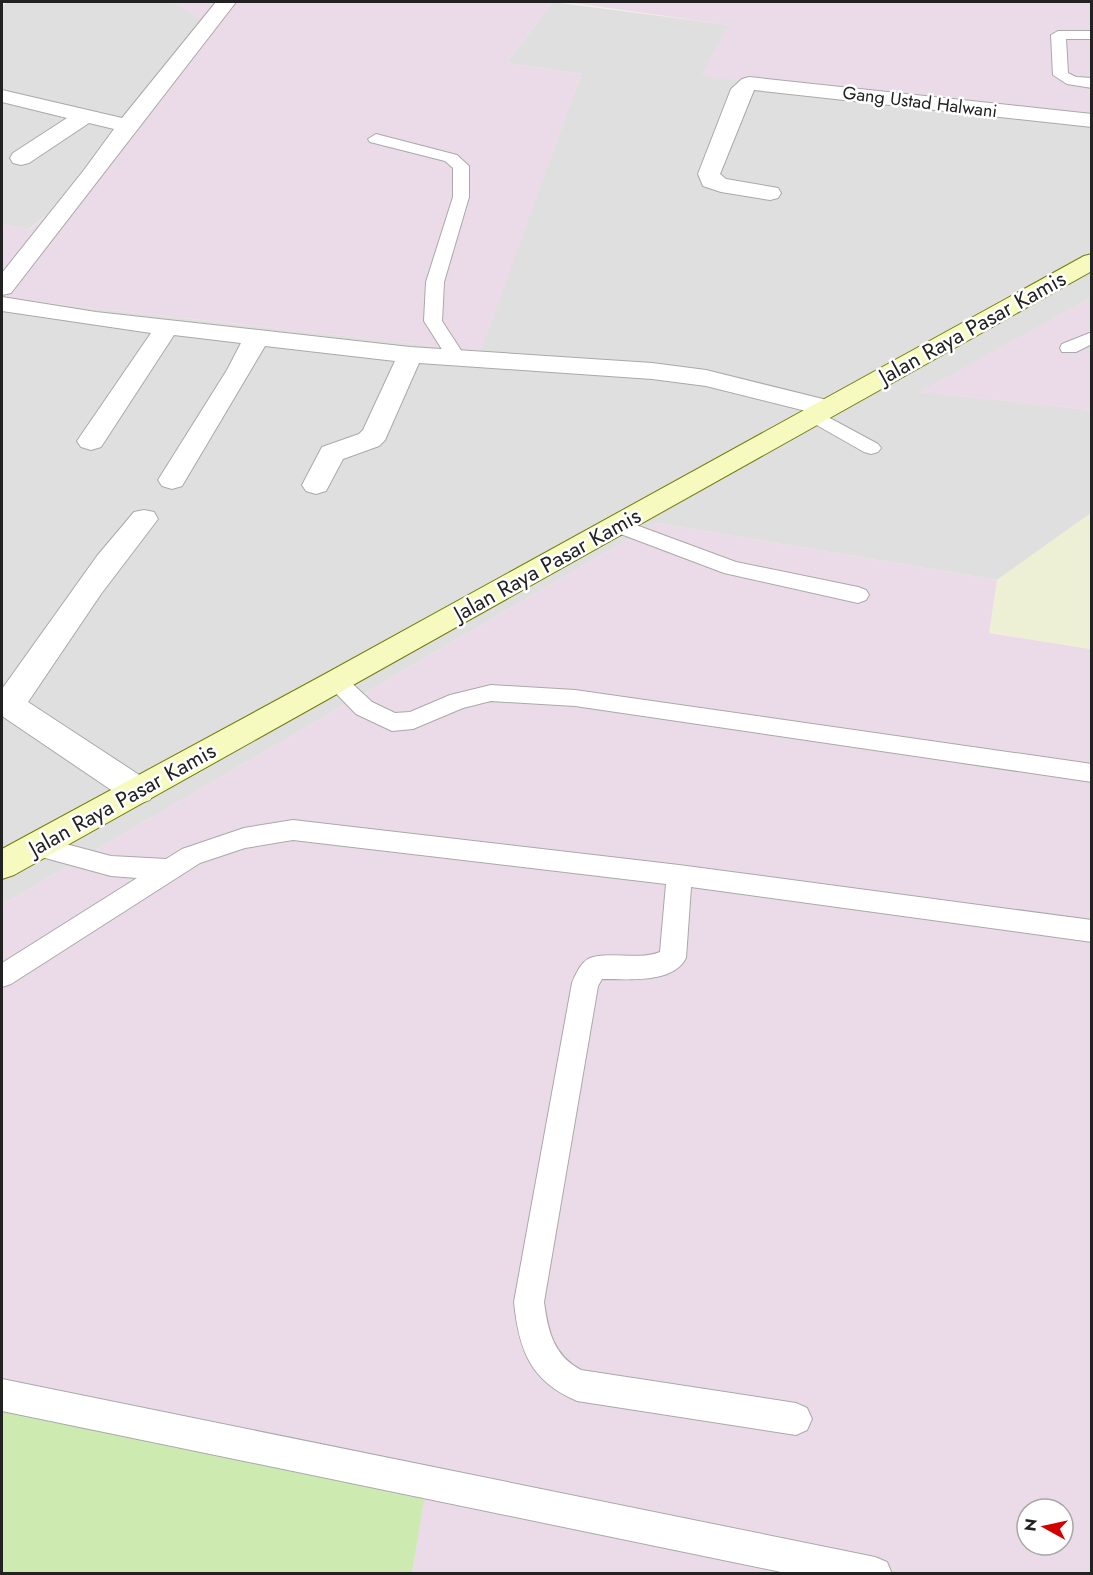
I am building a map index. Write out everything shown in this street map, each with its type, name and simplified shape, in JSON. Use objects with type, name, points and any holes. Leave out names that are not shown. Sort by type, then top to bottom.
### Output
[{"type":"main road","name":"Jalan Raya Pasar Kamis","points":[[2,865],[336,682],[1092,261]]},
{"type":"street","points":[[2,288],[226,2]]},
{"type":"street","name":"Gang Ustad Halwani","points":[[770,193],[721,185],[711,181],[709,174],[742,89],[749,83],[1092,121]]},
{"type":"street","points":[[2,96],[127,126]]},
{"type":"street","points":[[21,158],[85,116]]},
{"type":"street","points":[[2,303],[96,319],[410,355],[651,371],[706,378],[819,412]]},
{"type":"street","points":[[91,441],[167,327]]},
{"type":"street","points":[[172,480],[240,370],[257,337]]},
{"type":"street","points":[[316,485],[332,453],[369,440],[375,434],[410,355]]},
{"type":"street","points":[[138,791],[5,703],[112,555],[144,519]]},
{"type":"lane","points":[[1092,35],[1058,35],[1061,75],[1072,81],[1092,83]]},
{"type":"lane","points":[[376,139],[451,158],[461,166],[461,197],[435,282],[433,321],[457,358]]},
{"type":"lane","points":[[1069,348],[1092,337]]},
{"type":"lane","points":[[819,412],[870,448]]},
{"type":"lane","points":[[617,525],[732,568],[858,595]]},
{"type":"lane","points":[[336,682],[364,708],[392,723],[412,720],[458,700],[491,693],[532,694],[575,698],[1092,773]]},
{"type":"lane","points":[[2,976],[166,869],[191,856],[244,838],[293,830],[679,875],[1092,931]]},
{"type":"lane","points":[[36,846],[111,867],[166,869]]},
{"type":"lane","points":[[679,875],[673,958],[668,963],[654,966],[595,968],[585,984],[529,1302],[531,1324],[539,1351],[558,1376],[577,1385],[796,1419]]},
{"type":"lane","points":[[2,1395],[875,1574]]},
{"type":"shaded area","points":[[8,2],[173,2],[214,27],[117,157],[28,230],[2,224],[2,6]]},
{"type":"shaded area","points":[[173,2],[552,2],[507,63],[581,74],[481,351],[2,298],[2,224],[29,230],[117,157],[214,28]]},
{"type":"shaded area","points":[[552,2],[730,25],[702,75],[1091,122],[1091,298],[921,392],[1091,410],[1091,513],[997,580],[656,523],[2,905],[2,298],[480,351],[581,74],[507,63]]},
{"type":"shaded area","points":[[566,2],[1091,2],[1091,122],[701,76],[729,25]]},
{"type":"shaded area","points":[[1091,298],[1091,410],[919,392]]},
{"type":"shaded area","points":[[656,523],[997,580],[990,633],[1091,649],[1091,1573],[412,1573],[428,1470],[2,1380],[2,905]]},
{"type":"green space","points":[[1091,513],[1091,649],[989,633],[997,580]]},
{"type":"green space","points":[[2,1380],[429,1470],[412,1573],[2,1574]]}]
